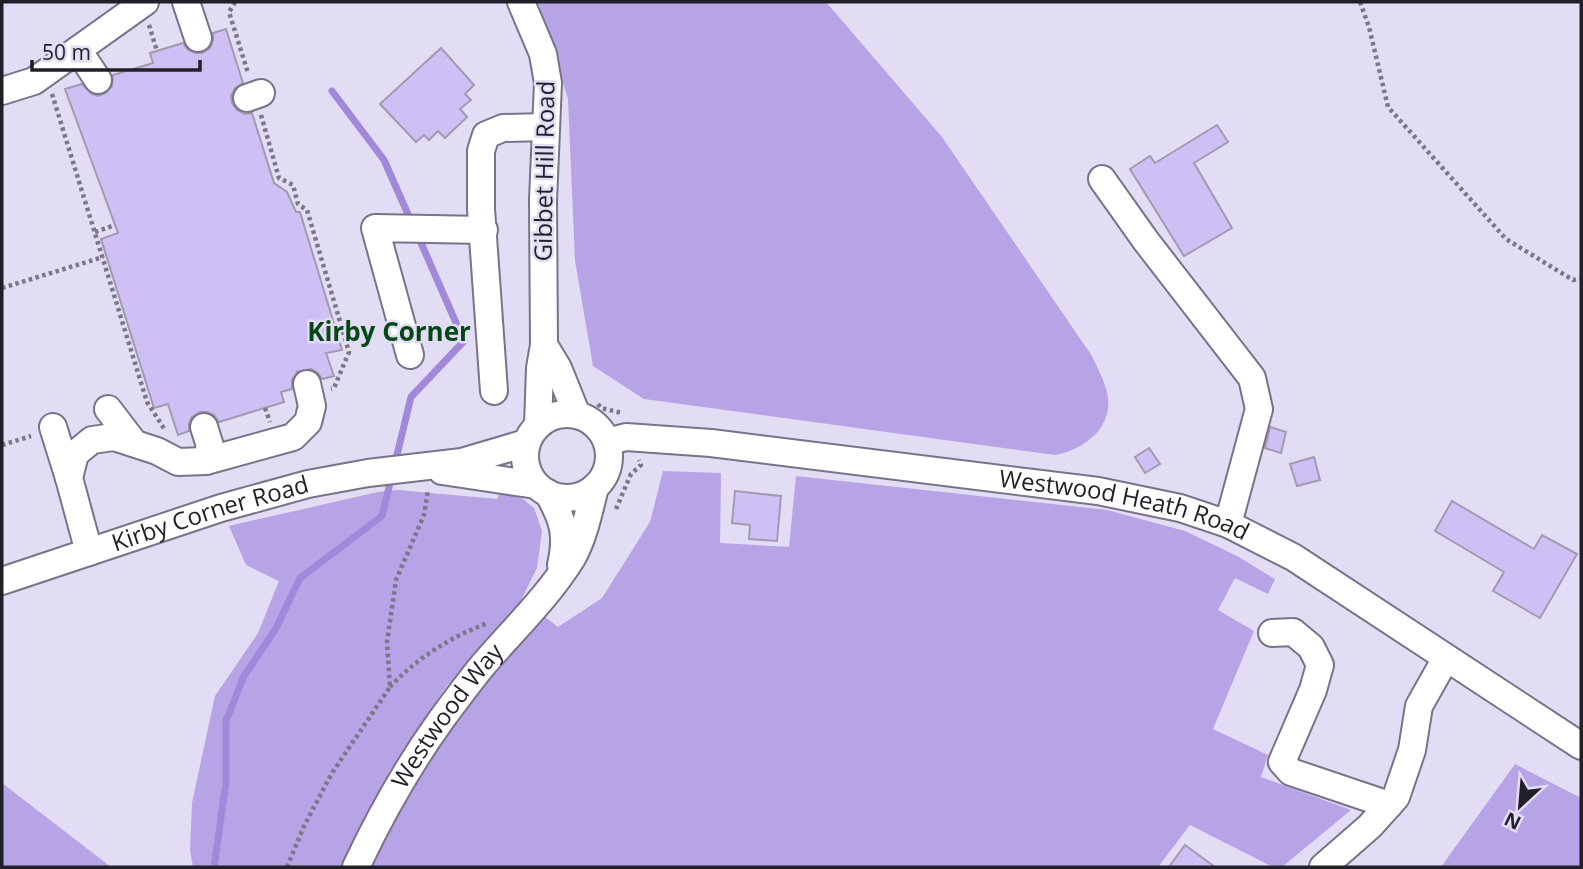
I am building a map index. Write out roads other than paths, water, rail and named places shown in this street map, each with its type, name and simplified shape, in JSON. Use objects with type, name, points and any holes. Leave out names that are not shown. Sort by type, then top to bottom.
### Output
[{"type":"street","points":[[186,2],[198,38]]},
{"type":"street","name":"Gibbet Hill Road","points":[[521,2],[543,54],[548,83],[545,127],[544,345],[532,434]]},
{"type":"street","points":[[12,96],[78,50],[146,10]]},
{"type":"street","points":[[78,50],[98,80]]},
{"type":"street","points":[[494,391],[481,151],[486,135],[503,128],[545,127]]},
{"type":"street","points":[[1102,179],[1146,241],[1252,378],[1259,409],[1228,524]]},
{"type":"street","points":[[410,355],[375,228],[484,230]]},
{"type":"street","name":"Gibbet Hill Road","points":[[544,345],[586,408]]},
{"type":"street","points":[[69,478],[75,454],[92,440],[114,437],[157,451],[178,462],[206,461],[293,437],[308,422],[312,406],[308,389]]},
{"type":"street","points":[[586,408],[591,421],[604,435],[617,440],[601,482],[588,493],[573,499],[556,497],[542,489],[528,474],[524,458],[532,434],[562,414],[586,408]]},
{"type":"street","points":[[108,409],[134,443]]},
{"type":"street","points":[[53,427],[89,552]]},
{"type":"street","points":[[204,427],[210,446],[206,461]]},
{"type":"street","name":"Kirby Corner Road","points":[[422,474],[463,462],[532,434]]},
{"type":"street","name":"Westwood Heath Road","points":[[617,440],[711,443],[1098,491],[1180,508],[1228,524],[1293,557],[1581,746]]},
{"type":"street","name":"Kirby Corner Road","points":[[2,581],[220,508],[296,487],[368,473],[422,474],[542,489]]},
{"type":"street","name":"Westwood Way","points":[[356,867],[383,813],[440,720],[572,558],[582,535],[595,488]]},
{"type":"street","name":"Westwood Way","points":[[542,489],[560,514],[564,532],[564,551],[558,576]]},
{"type":"street","points":[[1272,633],[1293,632],[1311,647],[1320,665],[1313,690],[1282,762],[1291,772],[1389,805]]},
{"type":"street","points":[[1323,867],[1370,826],[1396,797],[1412,750],[1419,706],[1446,658]]},
{"type":"waterway","points":[[332,91],[384,160],[411,221]]},
{"type":"waterway","points":[[395,463],[411,397],[464,341],[418,236]]},
{"type":"waterway","points":[[214,867],[226,782],[226,721],[244,676],[275,630],[300,578],[382,516],[392,475]]},
{"type":"district","name":"Kirby Corner","points":[[389,332]]}]
